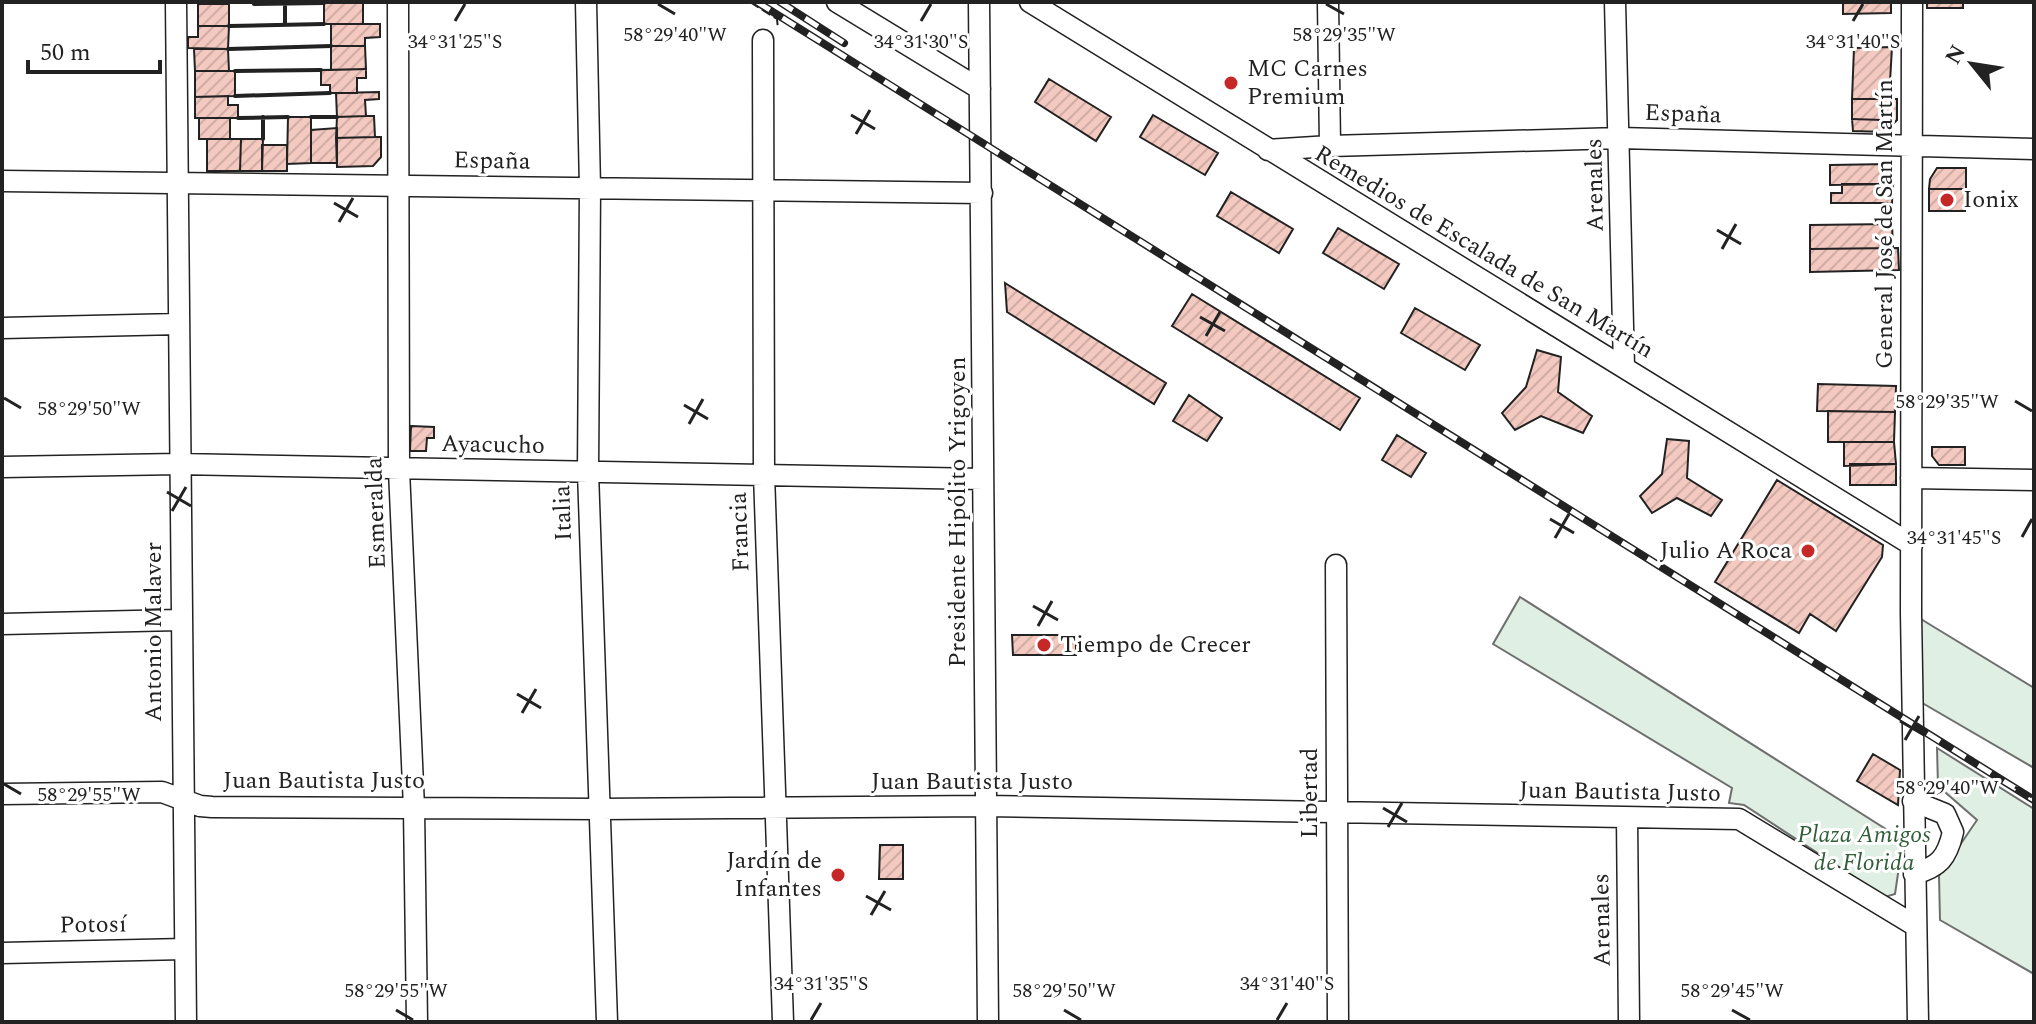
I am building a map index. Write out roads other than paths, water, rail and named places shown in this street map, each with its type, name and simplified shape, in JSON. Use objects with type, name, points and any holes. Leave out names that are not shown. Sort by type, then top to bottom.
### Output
[{"type":"street","name":"Antonio Malaver","points":[[176,2],[179,620],[186,1022]]},
{"type":"street","name":"Esmeralda","points":[[398,2],[401,186],[399,470],[414,808],[417,1022]]},
{"type":"street","name":"Italia","points":[[586,2],[590,188],[588,472],[607,1022]]},
{"type":"street","points":[[837,2],[980,89]]},
{"type":"street","name":"Presidente Hipólito Yrigoyen","points":[[979,2],[988,1022]]},
{"type":"street","name":"Remedios de Escalada de San Martín","points":[[1030,2],[1912,545]]},
{"type":"street","points":[[1268,150],[1330,146],[1328,2]]},
{"type":"street","name":"Arenales","points":[[1615,2],[1624,367]]},
{"type":"street","name":"General José de San Martín","points":[[1912,2],[1911,478],[1914,925],[1918,1022]]},
{"type":"street","name":"Francia","points":[[763,40],[764,474],[773,808],[783,1022]]},
{"type":"street","name":"España","points":[[1330,146],[1620,138],[2034,149]]},
{"type":"street","name":"España","points":[[2,181],[982,193]]},
{"type":"street","points":[[2,328],[179,324]]},
{"type":"street","name":"Ayacucho","points":[[2,467],[178,464],[983,479]]},
{"type":"street","points":[[1911,478],[2034,480]]},
{"type":"street","name":"Libertad","points":[[1336,565],[1338,1022]]},
{"type":"street","points":[[2,624],[179,620]]},
{"type":"street","name":"Juan Bautista Justo","points":[[2,794],[162,792],[200,806],[599,809],[986,806],[1739,819],[1914,925]]},
{"type":"street","points":[[1913,801],[1945,814],[1953,832],[1944,859],[1936,868],[1914,874]]},
{"type":"street","name":"Arenales","points":[[1627,818],[1629,1022]]},
{"type":"street","name":"Potosí","points":[[2,953],[185,949]]},
{"type":"railway","points":[[757,2],[2034,800]]},
{"type":"railway","points":[[780,2],[844,43]]},
{"type":"place","name":"MC Carnes Premium","points":[[1231,83]]},
{"type":"place","name":"Ionix","points":[[1947,200]]},
{"type":"place","name":"Julio A Roca","points":[[1808,551]]},
{"type":"place","name":"Tiempo de Crecer","points":[[1044,645]]},
{"type":"place","name":"Jardín de Infantes","points":[[838,875]]},
{"type":"park label","name":"Plaza Amigos de Florida","points":[[1864,849]]}]
